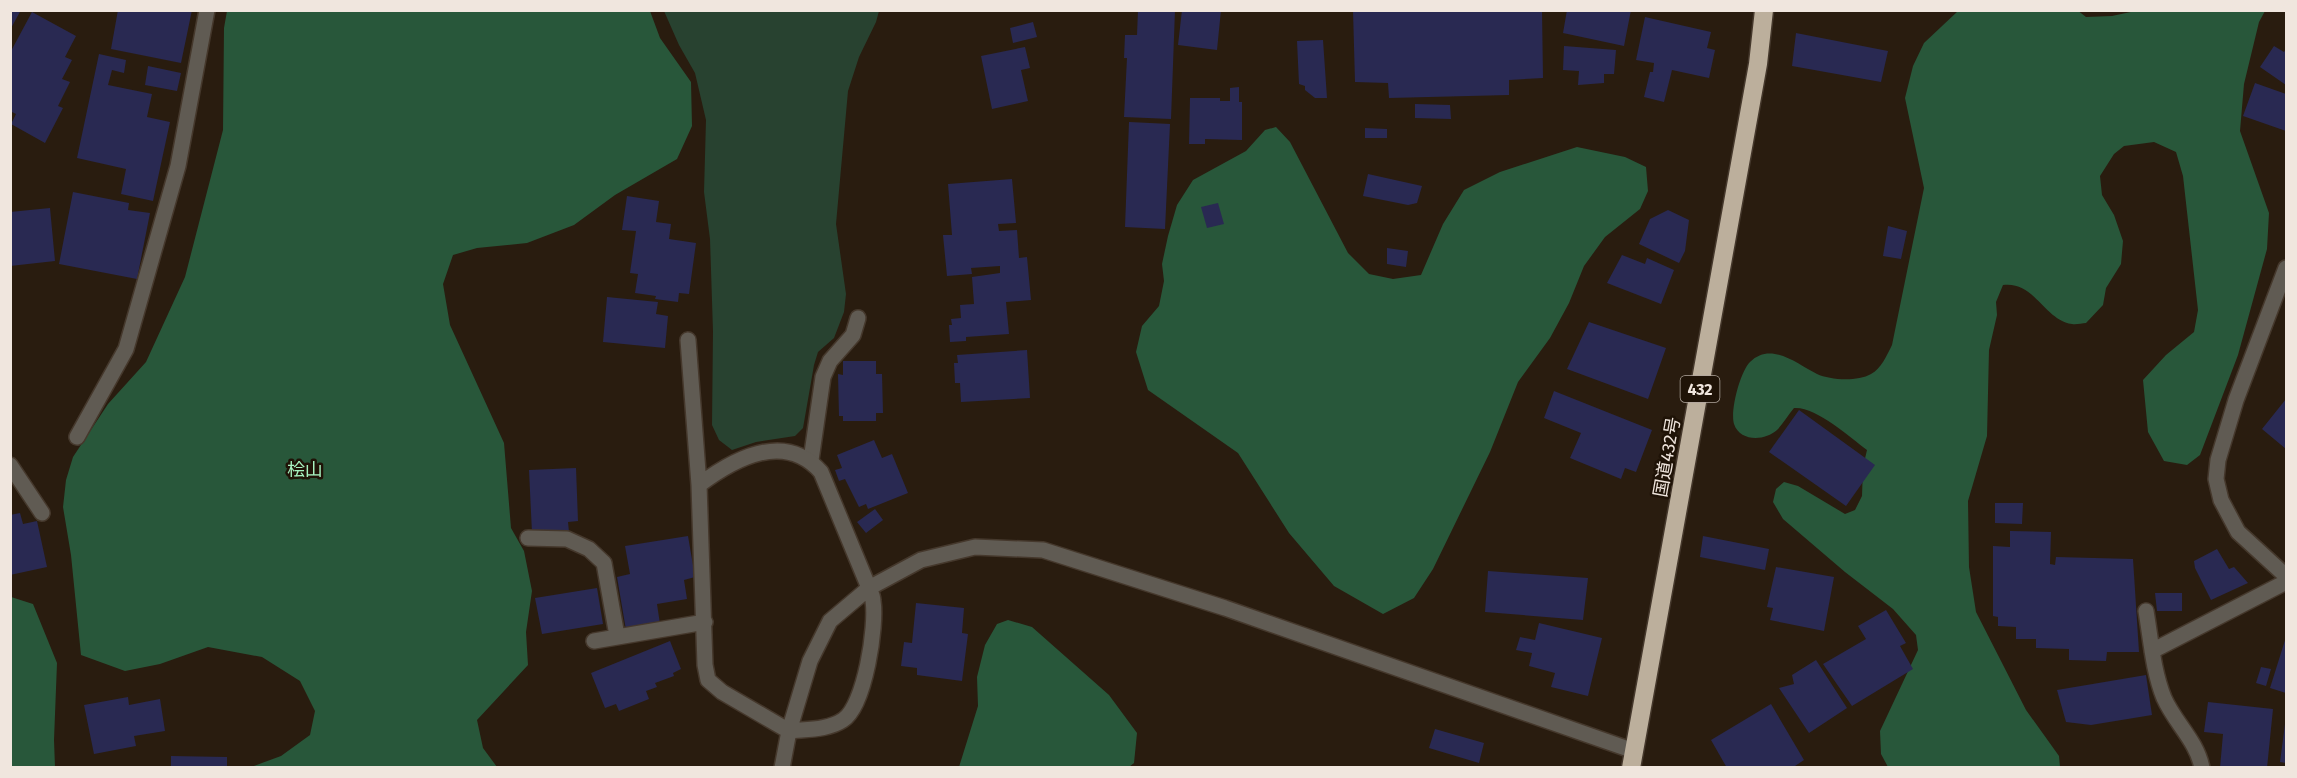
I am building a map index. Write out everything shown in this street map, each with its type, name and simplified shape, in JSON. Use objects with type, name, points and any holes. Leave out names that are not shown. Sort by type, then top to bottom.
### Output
[{"type":"highway","name":"国道432号","points":[[1633,759],[1758,64],[1764,10]]},
{"type":"street","points":[[77,437],[126,349],[178,166],[207,10]]},
{"type":"street","points":[[2286,268],[2236,400],[2217,460],[2216,479],[2222,500],[2238,532],[2286,576]]},
{"type":"street","points":[[811,460],[823,377],[830,361],[853,335],[858,318]]},
{"type":"street","points":[[688,340],[699,485],[705,665],[708,680],[722,693],[789,731],[826,727],[845,719],[858,699],[865,678],[872,638],[874,602],[821,472],[811,460],[798,454],[775,451],[749,455],[724,466],[699,485]]},
{"type":"street","points":[[10,465],[42,513]]},
{"type":"street","points":[[528,538],[567,539],[589,549],[604,563],[617,636]]},
{"type":"street","points":[[782,768],[789,731],[810,661],[830,621],[869,588],[921,560],[975,547],[1043,550],[1225,608],[1633,759]]},
{"type":"street","points":[[2152,651],[2286,582]]},
{"type":"street","points":[[2146,611],[2157,676],[2164,698],[2199,754],[2202,768]]},
{"type":"street","points":[[594,640],[705,622]]},
{"type":"green space","points":[[2077,10],[2086,17],[2112,16],[2140,10],[2265,11],[2259,22],[2244,84],[2240,131],[2269,213],[2267,249],[2238,355],[2200,455],[2187,465],[2164,461],[2148,432],[2143,380],[2166,355],[2194,332],[2198,310],[2183,176],[2176,152],[2154,142],[2124,146],[2114,154],[2100,176],[2102,195],[2114,215],[2123,241],[2121,264],[2106,288],[2103,305],[2086,323],[2074,324],[2062,321],[2023,289],[2014,285],[2003,285],[1996,302],[1997,315],[1989,350],[1987,436],[1968,501],[1969,567],[1976,612],[2026,710],[2059,756],[2060,767],[1888,767],[1881,754],[1880,731],[1918,650],[1916,635],[1893,609],[1783,519],[1773,502],[1776,489],[1784,482],[1798,486],[1845,514],[1855,510],[1862,496],[1863,467],[1867,450],[1822,417],[1794,408],[1772,434],[1760,438],[1747,437],[1737,430],[1734,424],[1733,410],[1737,392],[1746,367],[1758,356],[1775,354],[1784,356],[1817,374],[1836,379],[1865,377],[1878,369],[1886,357],[1892,345],[1924,188],[1905,98],[1913,66],[1924,43],[1958,11]]},
{"type":"green space","name":"桧山","points":[[227,11],[650,11],[660,38],[691,82],[692,126],[677,159],[615,195],[574,225],[527,243],[477,248],[453,255],[443,284],[450,325],[504,443],[511,528],[524,551],[532,591],[526,632],[528,665],[477,720],[483,748],[497,767],[251,767],[281,756],[310,735],[315,711],[300,681],[262,657],[208,647],[160,664],[125,671],[81,655],[71,555],[63,507],[66,480],[73,457],[108,404],[146,362],[185,277],[223,130],[224,28]]},
{"type":"green space","points":[[664,11],[879,11],[859,57],[848,91],[836,224],[846,294],[844,312],[834,338],[818,352],[803,428],[795,436],[756,442],[732,450],[719,440],[712,425],[713,331],[710,239],[704,192],[706,120],[695,73]]},
{"type":"green space","points":[[1276,127],[1290,142],[1348,253],[1369,274],[1393,279],[1421,275],[1443,224],[1464,190],[1500,172],[1577,147],[1625,157],[1646,167],[1648,191],[1640,209],[1605,237],[1584,266],[1569,303],[1550,338],[1518,382],[1490,452],[1433,569],[1414,598],[1383,614],[1334,586],[1289,533],[1238,453],[1148,390],[1136,352],[1142,326],[1159,306],[1164,281],[1162,264],[1177,205],[1193,180],[1246,151],[1265,130]]},
{"type":"green space","points":[[11,597],[33,604],[57,663],[55,767],[11,767]]},
{"type":"green space","points":[[1008,620],[1032,627],[1109,695],[1137,733],[1134,763],[1129,767],[959,767],[978,706],[977,677],[985,645],[997,624]]},
{"type":"building","points":[[10,10],[21,10],[10,30]]},
{"type":"building","points":[[118,10],[192,10],[181,63],[111,49]]},
{"type":"building","points":[[1138,10],[1175,10],[1171,119],[1124,117],[1127,58],[1124,58],[1125,35],[1137,35]]},
{"type":"building","points":[[1182,10],[1221,10],[1217,50],[1178,45]]},
{"type":"building","points":[[1353,10],[1542,10],[1543,78],[1509,80],[1509,95],[1389,98],[1388,83],[1355,82]]},
{"type":"building","points":[[1567,10],[1631,10],[1624,46],[1563,33]]},
{"type":"building","points":[[32,12],[76,36],[65,57],[72,60],[62,79],[70,82],[58,106],[63,108],[45,143],[11,124],[16,114],[10,111],[10,53]]},
{"type":"building","points":[[1645,17],[1711,32],[1707,48],[1715,50],[1709,78],[1672,70],[1664,102],[1644,97],[1654,63],[1636,60]]},
{"type":"building","points":[[1033,22],[1037,37],[1013,43],[1010,28]]},
{"type":"building","points":[[1796,33],[1888,51],[1881,82],[1792,66]]},
{"type":"building","points":[[1323,40],[1327,98],[1315,98],[1305,90],[1305,86],[1299,84],[1297,41]]},
{"type":"building","points":[[1564,46],[1616,50],[1614,74],[1604,74],[1604,83],[1578,85],[1579,71],[1563,70]]},
{"type":"building","points":[[2274,46],[2284,52],[2286,49],[2286,85],[2260,67]]},
{"type":"building","points":[[1025,47],[1030,68],[1021,70],[1028,101],[992,109],[981,56]]},
{"type":"building","points":[[99,54],[126,60],[124,73],[112,70],[108,85],[152,94],[147,117],[170,122],[153,201],[121,194],[126,169],[77,158]]},
{"type":"building","points":[[148,66],[181,73],[177,91],[145,85]]},
{"type":"building","points":[[2255,83],[2286,94],[2286,131],[2243,116]]},
{"type":"building","points":[[1239,87],[1239,102],[1242,102],[1242,140],[1205,139],[1205,144],[1189,144],[1190,98],[1220,98],[1220,101],[1230,101],[1230,88]]},
{"type":"building","points":[[1415,104],[1450,105],[1451,119],[1415,118]]},
{"type":"building","points":[[1129,122],[1170,124],[1165,229],[1125,227]]},
{"type":"building","points":[[1365,128],[1387,129],[1387,138],[1365,138]]},
{"type":"building","points":[[1368,174],[1422,186],[1417,203],[1408,205],[1363,196]]},
{"type":"building","points":[[1012,179],[1016,223],[998,224],[999,231],[1017,230],[1019,258],[1027,257],[1031,300],[1006,302],[1009,334],[966,337],[966,341],[950,342],[951,319],[961,318],[960,305],[974,304],[972,277],[1000,273],[1000,266],[971,268],[972,274],[947,276],[943,235],[952,235],[948,184]]},
{"type":"building","points":[[73,192],[129,203],[128,210],[150,213],[137,279],[59,264]]},
{"type":"building","points":[[627,196],[659,201],[656,222],[671,224],[669,239],[696,243],[689,294],[679,293],[678,302],[635,293],[638,274],[630,273],[636,231],[622,230]]},
{"type":"building","points":[[1218,203],[1224,224],[1207,228],[1201,207]]},
{"type":"building","points":[[50,208],[55,261],[10,266],[10,212]]},
{"type":"building","points":[[1668,210],[1689,220],[1685,251],[1679,263],[1639,244],[1650,219]]},
{"type":"building","points":[[1888,226],[1907,231],[1901,259],[1883,256]]},
{"type":"building","points":[[1387,248],[1408,251],[1406,267],[1387,264]]},
{"type":"building","points":[[1622,255],[1645,264],[1647,258],[1674,270],[1661,304],[1607,283]]},
{"type":"building","points":[[607,297],[658,302],[656,314],[668,316],[665,348],[603,342]]},
{"type":"building","points":[[1589,322],[1666,348],[1648,399],[1567,369]]},
{"type":"building","points":[[1027,350],[1030,398],[961,402],[960,383],[955,383],[954,363],[958,363],[957,355]]},
{"type":"building","points":[[843,361],[876,361],[876,374],[882,374],[883,413],[876,413],[876,421],[843,421],[843,416],[839,416],[838,374],[843,375]]},
{"type":"building","points":[[1554,391],[1652,430],[1636,472],[1625,468],[1621,479],[1570,458],[1581,433],[1544,418]]},
{"type":"building","points":[[2286,399],[2286,449],[2262,429]]},
{"type":"building","points":[[1799,410],[1875,465],[1846,506],[1769,452]]},
{"type":"building","points":[[874,440],[882,458],[892,454],[908,493],[868,509],[866,504],[859,507],[845,479],[839,481],[835,470],[842,468],[837,455]]},
{"type":"building","points":[[576,468],[578,521],[568,522],[569,532],[532,533],[529,470]]},
{"type":"building","points":[[1995,503],[2023,503],[2022,524],[1995,523]]},
{"type":"building","points":[[875,509],[883,520],[866,533],[857,522]]},
{"type":"building","points":[[20,513],[23,524],[37,521],[47,567],[10,575],[10,515]]},
{"type":"building","points":[[2010,531],[2051,532],[2050,564],[2055,565],[2056,557],[2133,559],[2139,652],[2107,652],[2106,661],[2069,660],[2069,649],[2036,648],[2036,639],[2016,639],[2016,627],[1998,626],[1998,617],[1993,616],[1993,546],[2010,547]]},
{"type":"building","points":[[688,536],[695,577],[684,580],[687,599],[657,604],[660,624],[626,630],[617,577],[630,574],[625,546]]},
{"type":"building","points":[[1703,536],[1769,549],[1765,570],[1700,557]]},
{"type":"building","points":[[2217,549],[2229,569],[2234,567],[2248,583],[2211,600],[2195,568],[2194,561]]},
{"type":"building","points":[[1776,567],[1834,577],[1824,631],[1770,620],[1773,608],[1767,607]]},
{"type":"building","points":[[1488,571],[1588,578],[1583,620],[1485,612]]},
{"type":"building","points":[[597,588],[603,624],[542,634],[535,598]]},
{"type":"building","points":[[2155,593],[2182,593],[2182,611],[2157,611]]},
{"type":"building","points":[[916,603],[964,608],[962,633],[968,634],[962,681],[917,675],[917,668],[901,666],[904,642],[912,643]]},
{"type":"building","points":[[1886,610],[1906,643],[1900,646],[1913,669],[1852,706],[1823,664],[1866,639],[1858,626]]},
{"type":"building","points":[[1539,623],[1602,638],[1588,696],[1551,687],[1555,673],[1529,666],[1532,653],[1516,650],[1520,637],[1535,640]]},
{"type":"building","points":[[2286,637],[2286,693],[2270,688]]},
{"type":"building","points":[[670,641],[681,669],[673,673],[674,676],[655,683],[657,687],[646,691],[649,699],[619,711],[616,704],[605,708],[591,673]]},
{"type":"building","points":[[1816,660],[1847,708],[1809,733],[1779,688],[1794,684],[1792,675]]},
{"type":"building","points":[[2261,667],[2271,669],[2266,686],[2256,683]]},
{"type":"building","points":[[2146,675],[2152,715],[2091,725],[2066,722],[2057,690]]},
{"type":"building","points":[[128,697],[129,705],[160,699],[165,731],[134,736],[136,746],[94,754],[84,705]]},
{"type":"building","points":[[2208,702],[2273,709],[2267,768],[2220,768],[2223,734],[2204,732]]},
{"type":"building","points":[[1771,704],[1804,760],[1792,768],[1727,768],[1711,740]]},
{"type":"building","points":[[2286,724],[2286,763],[2280,762]]},
{"type":"building","points":[[1435,729],[1484,743],[1479,763],[1429,748]]},
{"type":"building","points":[[171,756],[227,757],[227,768],[171,768]]}]
